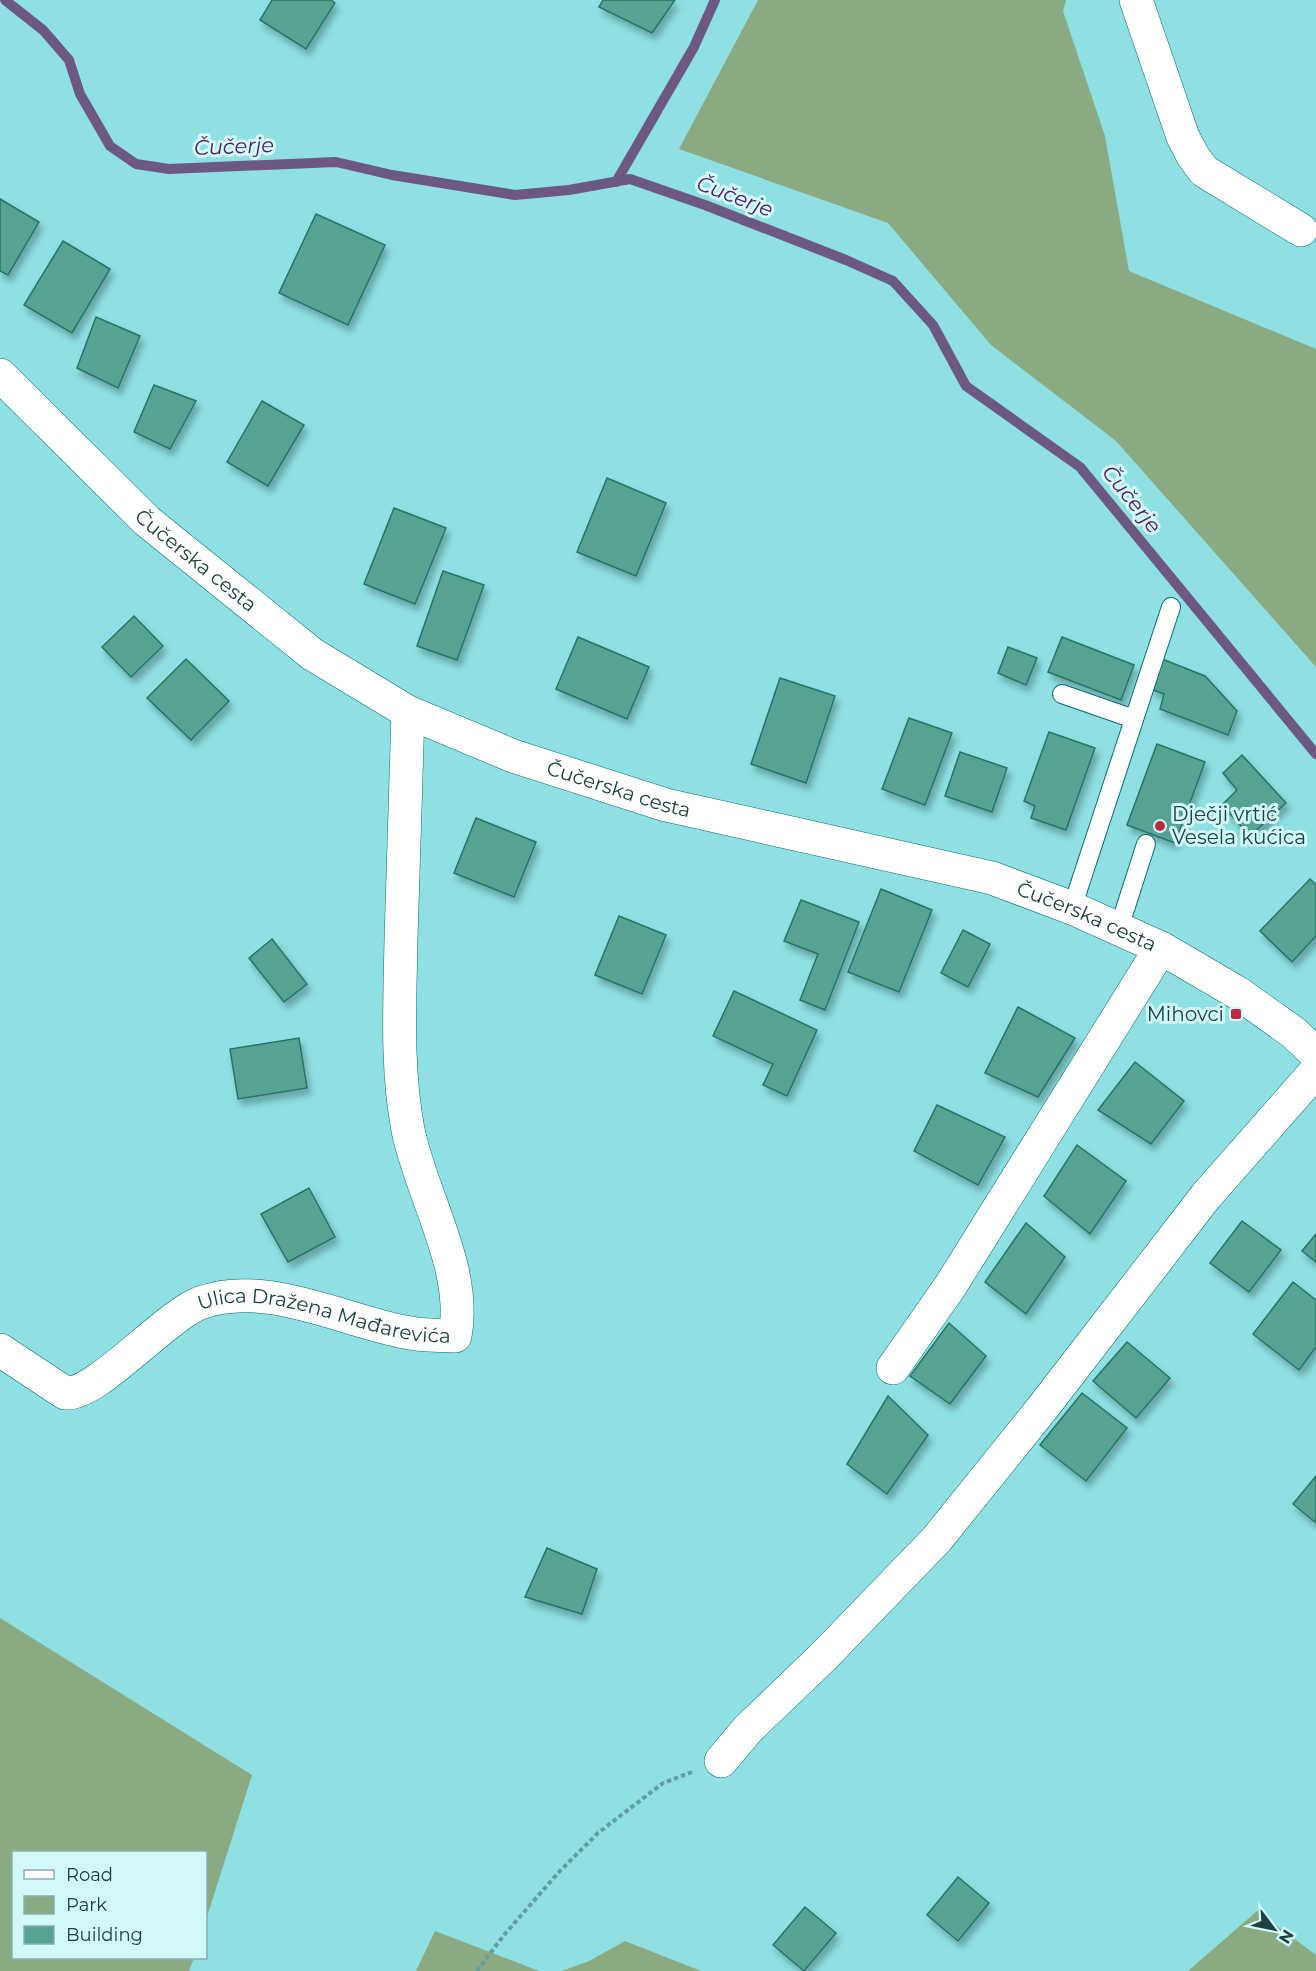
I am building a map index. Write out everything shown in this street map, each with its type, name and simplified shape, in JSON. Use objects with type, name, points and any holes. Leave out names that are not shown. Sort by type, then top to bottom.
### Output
[{"type":"street","points":[[1136,0],[1183,137],[1192,156],[1204,171],[1300,230]]},
{"type":"street","name":"Čučerska cesta","points":[[0,375],[147,521],[312,654],[408,712],[513,756],[666,805],[992,878],[1072,908],[1161,948],[1309,1038]]},
{"type":"street","name":"Ulica Dražena Mađarevića","points":[[0,1350],[65,1393],[73,1394],[92,1384],[183,1311],[226,1296],[259,1296],[328,1311],[406,1333],[455,1336],[459,1317],[454,1276],[408,1131],[403,1079],[399,1025],[408,712]]},
{"type":"street","points":[[893,1368],[951,1285],[1161,948]]},
{"type":"street","points":[[721,1761],[748,1729],[825,1655],[937,1539],[1044,1406],[1206,1196],[1316,1071]]},
{"type":"lane","points":[[1072,908],[1171,607]]},
{"type":"lane","points":[[1062,694],[1134,719]]},
{"type":"lane","points":[[1119,928],[1146,844]]},
{"type":"path","points":[[477,1971],[504,1935],[558,1873],[598,1833],[663,1783],[721,1761]]},
{"type":"green space","points":[[758,0],[1066,0],[1063,11],[1105,136],[1129,271],[1316,349],[1316,667],[1116,441],[991,345],[888,223],[679,149]]},
{"type":"green space","points":[[0,1618],[252,1775],[207,1917],[207,1851],[12,1851],[12,1959],[194,1959],[189,1971],[0,1971]]},
{"type":"green space","points":[[1257,1911],[1316,1955],[1316,1971],[1188,1971]]},
{"type":"green space","points":[[435,1931],[539,1971],[416,1971]]},
{"type":"green space","points":[[625,1941],[701,1971],[562,1971],[589,1961]]},
{"type":"building","points":[[272,0],[331,0],[335,3],[306,49],[260,20]]},
{"type":"building","points":[[603,0],[675,0],[652,33],[599,7]]},
{"type":"building","points":[[0,199],[39,222],[8,275],[0,271]]},
{"type":"building","points":[[316,214],[385,245],[348,325],[279,293]]},
{"type":"building","points":[[63,241],[110,269],[72,333],[24,305]]},
{"type":"building","points":[[96,317],[140,336],[118,388],[77,368]]},
{"type":"building","points":[[154,385],[196,401],[170,449],[134,432]]},
{"type":"building","points":[[262,401],[304,425],[268,486],[227,462]]},
{"type":"building","points":[[607,478],[666,503],[636,576],[577,552]]},
{"type":"building","points":[[394,508],[446,528],[415,604],[364,584]]},
{"type":"building","points":[[443,571],[484,585],[457,660],[417,646]]},
{"type":"building","points":[[134,616],[163,646],[131,677],[102,647]]},
{"type":"building","points":[[578,637],[649,667],[627,719],[556,689]]},
{"type":"building","points":[[1062,637],[1134,665],[1121,700],[1048,672]]},
{"type":"building","points":[[1008,647],[1037,658],[1026,685],[998,673]]},
{"type":"building","points":[[186,659],[229,701],[191,740],[147,698]]},
{"type":"building","points":[[1162,659],[1205,676],[1237,711],[1228,735],[1160,709],[1164,694],[1151,689]]},
{"type":"building","points":[[780,678],[835,696],[806,783],[751,764]]},
{"type":"building","points":[[909,718],[952,733],[925,805],[882,789]]},
{"type":"building","points":[[1049,732],[1095,748],[1066,830],[1031,818],[1035,806],[1024,801]]},
{"type":"building","points":[[1157,744],[1205,762],[1175,843],[1127,825]]},
{"type":"building","points":[[960,752],[1007,768],[992,812],[945,796]]},
{"type":"building","points":[[1242,755],[1286,803],[1250,836],[1222,805],[1237,790],[1223,773]]},
{"type":"building","points":[[476,818],[536,842],[514,897],[454,873]]},
{"type":"building","points":[[1310,879],[1316,885],[1316,936],[1292,962],[1260,931]]},
{"type":"building","points":[[881,889],[932,910],[899,992],[848,972]]},
{"type":"building","points":[[801,900],[859,922],[825,1010],[800,1000],[818,954],[784,941]]},
{"type":"building","points":[[619,916],[666,935],[642,994],[595,975]]},
{"type":"building","points":[[963,930],[990,944],[968,987],[941,973]]},
{"type":"building","points":[[272,939],[307,984],[284,1002],[249,958]]},
{"type":"building","points":[[734,991],[817,1030],[787,1096],[763,1085],[773,1064],[713,1036]]},
{"type":"building","points":[[1018,1007],[1075,1038],[1038,1097],[985,1073]]},
{"type":"building","points":[[299,1038],[307,1088],[238,1099],[230,1049]]},
{"type":"building","points":[[1135,1062],[1184,1101],[1151,1144],[1098,1110]]},
{"type":"building","points":[[937,1105],[1005,1137],[978,1185],[914,1151]]},
{"type":"building","points":[[1077,1145],[1126,1181],[1090,1234],[1044,1196]]},
{"type":"building","points":[[309,1188],[335,1237],[288,1262],[261,1214]]},
{"type":"building","points":[[1242,1221],[1281,1250],[1249,1292],[1210,1263]]},
{"type":"building","points":[[1026,1223],[1065,1257],[1026,1314],[985,1282]]},
{"type":"building","points":[[1316,1234],[1316,1262],[1302,1251]]},
{"type":"building","points":[[1293,1282],[1316,1300],[1316,1347],[1299,1370],[1253,1334]]},
{"type":"building","points":[[949,1323],[986,1356],[950,1404],[910,1376]]},
{"type":"building","points":[[1127,1342],[1170,1378],[1136,1418],[1093,1381]]},
{"type":"building","points":[[1082,1393],[1127,1428],[1086,1481],[1040,1445]]},
{"type":"building","points":[[888,1396],[928,1435],[887,1494],[847,1464]]},
{"type":"building","points":[[1316,1476],[1316,1523],[1293,1504]]},
{"type":"building","points":[[547,1548],[597,1569],[582,1614],[525,1597]]},
{"type":"building","points":[[958,1877],[989,1903],[958,1941],[927,1915]]},
{"type":"building","points":[[805,1907],[836,1933],[804,1971],[773,1945]]},
{"type":"waterway","name":"Čučerje","points":[[5,0],[43,30],[69,60],[80,94],[110,146],[136,164],[169,169],[336,162],[392,175],[515,195],[569,190],[630,179],[705,205],[846,260],[893,281],[933,325],[966,386],[1080,467],[1316,754]]},
{"type":"waterway","points":[[616,182],[694,47],[715,0]]},
{"type":"place","name":"Dječji vrtić Vesela kućica","points":[[1160,826]]},
{"type":"place","name":"Mihovci","points":[[1236,1014]]}]
